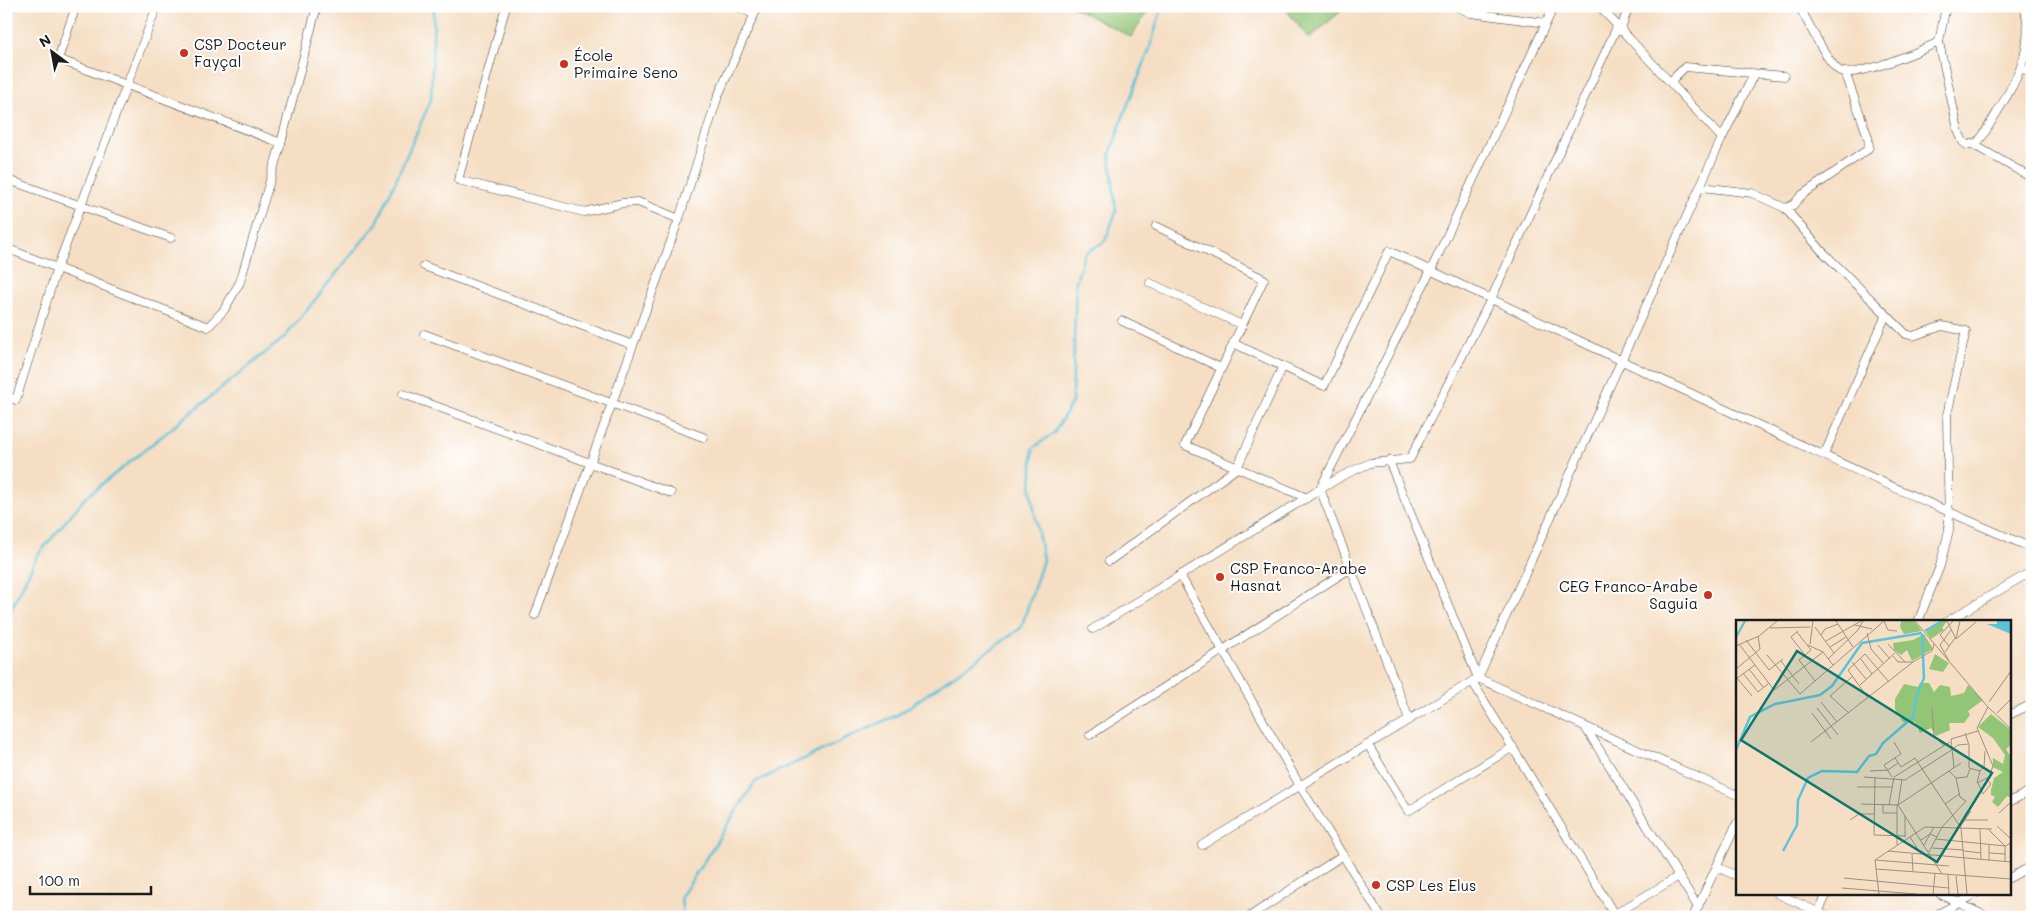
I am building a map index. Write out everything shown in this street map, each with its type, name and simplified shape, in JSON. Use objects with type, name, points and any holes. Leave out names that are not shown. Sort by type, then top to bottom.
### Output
[{"type":"street","points":[[76,6],[58,59],[281,143]]},
{"type":"street","points":[[6,396],[16,400],[57,268],[157,6]]},
{"type":"street","points":[[6,248],[208,327],[224,310],[240,282],[281,143],[317,6]]},
{"type":"street","points":[[506,6],[458,180],[584,212],[622,203],[638,202],[679,219]]},
{"type":"street","points":[[736,6],[754,14]]},
{"type":"street","points":[[535,615],[679,219],[718,96],[758,6]]},
{"type":"street","points":[[1455,6],[1471,14],[1546,23]]},
{"type":"street","points":[[1410,719],[1320,489],[1431,270],[1554,6]]},
{"type":"street","points":[[1599,6],[1722,138]]},
{"type":"street","points":[[1093,629],[1342,476],[1370,463],[1410,459],[1491,299],[1629,6]]},
{"type":"street","points":[[1800,6],[1825,53],[1838,71],[1845,72],[1880,65],[1939,42]]},
{"type":"street","points":[[1946,6],[1939,42],[1958,130],[1963,142],[1967,146],[1974,145],[1984,134],[2025,64],[2030,31],[2024,6]]},
{"type":"street","points":[[1670,82],[1684,68],[1784,76]]},
{"type":"street","points":[[2022,68],[2032,74]]},
{"type":"street","points":[[1785,208],[1793,205],[1802,196],[1869,147],[1868,137],[1845,72]]},
{"type":"street","points":[[1202,845],[1476,679],[1702,187],[1722,138],[1754,74]]},
{"type":"street","points":[[1974,145],[2032,178]]},
{"type":"street","points":[[6,179],[81,204],[172,238]]},
{"type":"street","points":[[1702,187],[1752,193],[1785,208],[1821,250],[1910,337],[1942,326],[1966,331],[1947,415],[1949,530],[1945,547],[1919,620]]},
{"type":"street","points":[[1156,226],[1264,279],[1185,444],[1307,498]]},
{"type":"street","points":[[1234,342],[1324,386],[1389,251],[1824,455],[1950,513],[2032,548]]},
{"type":"street","points":[[424,266],[633,345]]},
{"type":"street","points":[[1150,282],[1242,325]]},
{"type":"street","points":[[1824,455],[1886,315]]},
{"type":"street","points":[[1122,321],[1221,368]]},
{"type":"street","points":[[424,334],[703,437]]},
{"type":"street","points":[[1109,561],[1238,468],[1283,366]]},
{"type":"street","points":[[403,394],[670,493]]},
{"type":"street","points":[[1388,461],[1476,679],[1513,747],[1613,916],[1679,876]]},
{"type":"street","points":[[1090,735],[1351,568]]},
{"type":"street","points":[[1949,620],[2032,571]]},
{"type":"street","points":[[1180,575],[1300,786],[1381,917]]},
{"type":"street","points":[[1476,679],[1736,795]]},
{"type":"street","points":[[2010,715],[2032,704]]},
{"type":"street","points":[[1584,726],[1698,907]]},
{"type":"street","points":[[1368,745],[1408,811],[1513,747]]},
{"type":"street","points":[[2010,801],[2032,790]]},
{"type":"street","points":[[1693,917],[1736,825]]},
{"type":"street","points":[[1249,917],[1343,855]]},
{"type":"street","points":[[2010,877],[2032,866]]},
{"type":"street","points":[[1717,867],[1736,876]]},
{"type":"street","points":[[1782,896],[1829,917]]},
{"type":"street","points":[[1818,912],[1826,896]]},
{"type":"street","points":[[1945,896],[1988,917]]},
{"type":"street","points":[[1932,917],[1972,896]]},
{"type":"green space","points":[[1071,6],[1151,6],[1131,37]]},
{"type":"green space","points":[[1283,6],[1347,6],[1309,39]]},
{"type":"waterway","points":[[6,620],[37,556],[85,498],[285,337],[377,223],[431,100],[434,6]]},
{"type":"waterway","points":[[683,917],[681,897],[755,782],[899,714],[1021,628],[1043,560],[1031,491],[1033,448],[1054,433],[1072,402],[1076,282],[1084,254],[1105,241],[1116,212],[1110,155],[1149,51],[1162,6]]},
{"type":"place","name":"CSP Docteur Fayçal","points":[[184,53]]},
{"type":"place","name":"École Primaire Seno","points":[[564,64]]},
{"type":"place","name":"CSP Franco-Arabe Hasnat","points":[[1220,577]]},
{"type":"place","name":"CEG Franco-Arabe Saguia","points":[[1708,595]]},
{"type":"place","name":"CSP Les Elus","points":[[1376,885]]}]
